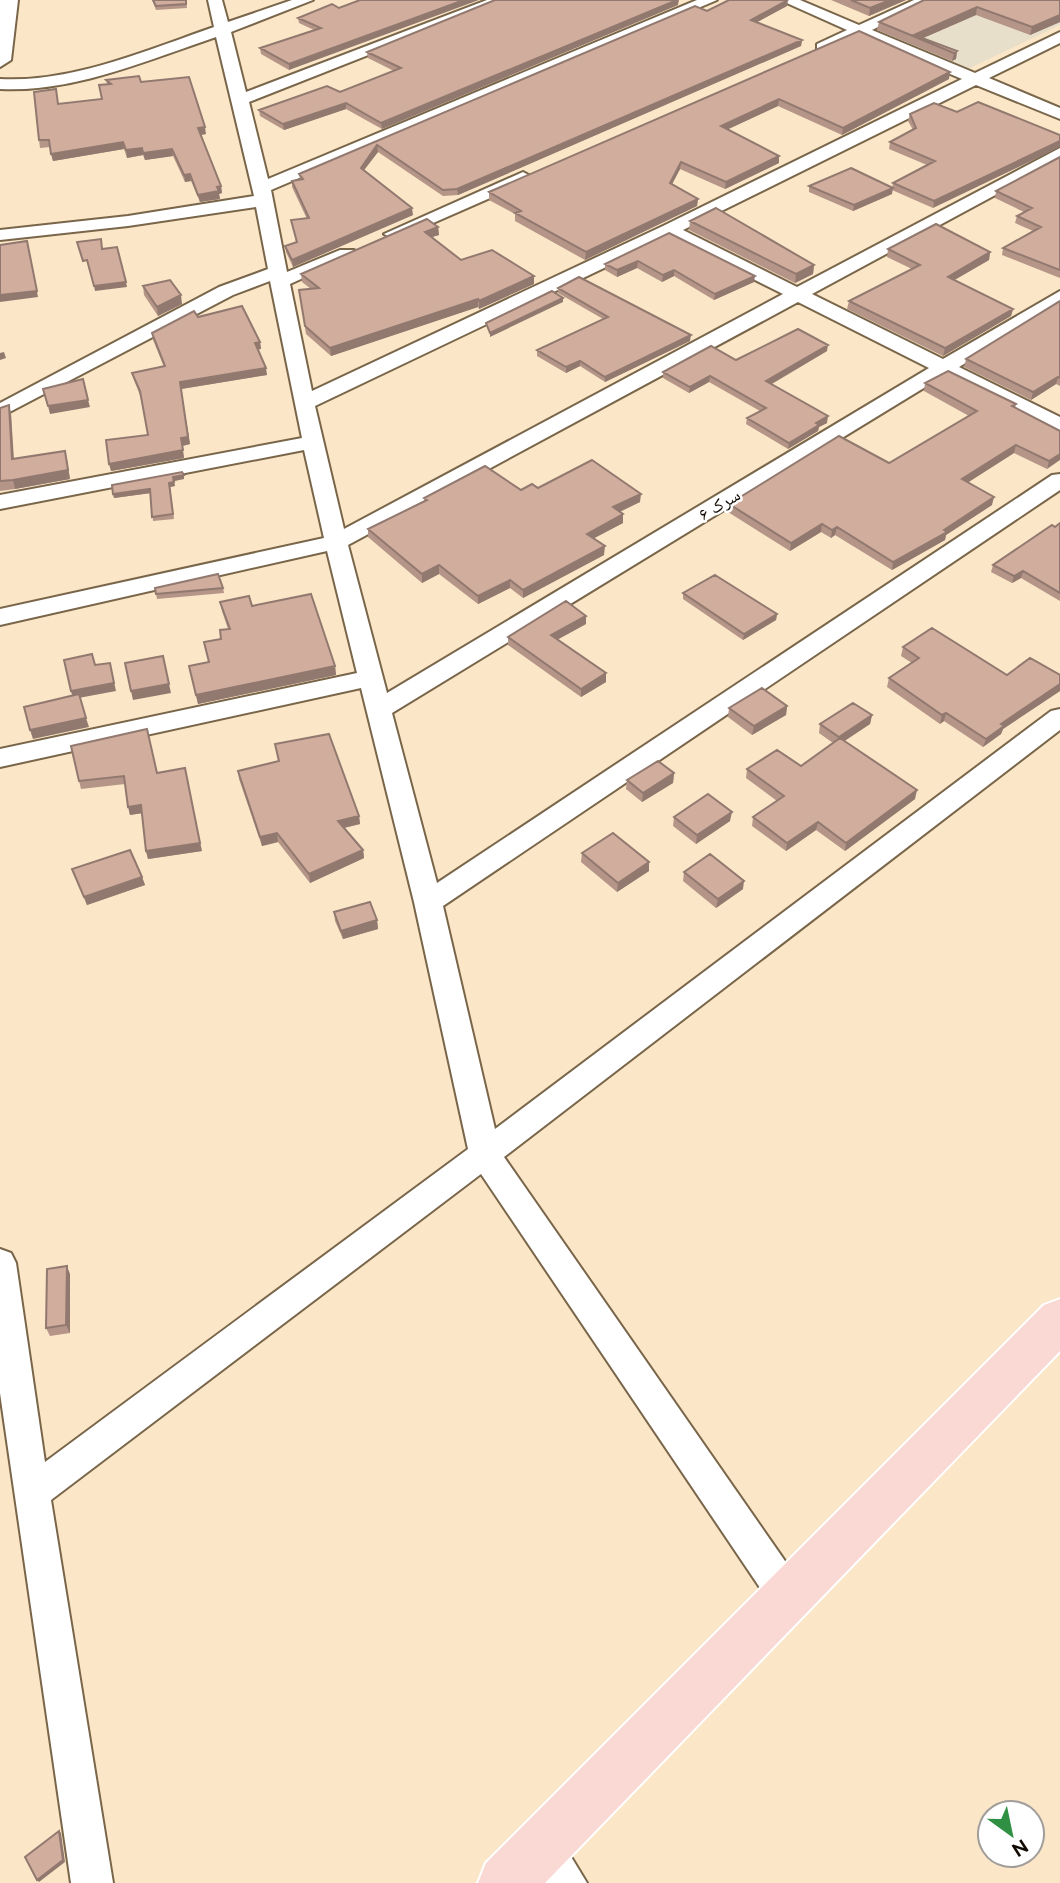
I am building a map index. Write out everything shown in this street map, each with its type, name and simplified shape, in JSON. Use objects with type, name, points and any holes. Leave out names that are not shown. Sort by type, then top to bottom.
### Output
[{"type":"main road","points":[[0,60],[8,0]]},
{"type":"main road","points":[[506,1883],[554,1865],[788,1597],[1060,1320]]},
{"type":"street","points":[[215,0],[263,194],[304,403],[336,542],[428,902],[485,1154],[788,1597]]},
{"type":"street","points":[[0,84],[13,85],[72,77],[223,30],[306,0]]},
{"type":"street","points":[[240,100],[501,0]]},
{"type":"street","points":[[0,235],[128,221],[263,194],[710,0]]},
{"type":"street","points":[[787,0],[858,32],[1060,114]]},
{"type":"street","points":[[808,54],[926,0]]},
{"type":"street","points":[[304,403],[670,230],[1060,37]]},
{"type":"street","points":[[0,617],[336,542],[1060,153]]},
{"type":"street","points":[[0,411],[226,291],[278,277],[373,243],[543,169]]},
{"type":"street","points":[[670,230],[1060,425]]},
{"type":"street","name":"سرک ۶","points":[[378,710],[1060,297]]},
{"type":"street","points":[[0,502],[313,442]]},
{"type":"street","points":[[428,902],[1060,480]]},
{"type":"street","points":[[0,758],[370,678]]},
{"type":"street","points":[[33,1492],[485,1154],[1060,717]]},
{"type":"street","points":[[0,1264],[10,1429],[33,1492],[92,1883]]},
{"type":"shaded area","points":[[936,0],[1060,0],[1060,25],[968,69],[866,32]]},
{"type":"building","points":[[153,0],[186,0],[186,4],[156,6]]},
{"type":"building","points":[[360,0],[464,0],[289,64],[260,48],[321,28],[298,18],[332,4],[339,8]]},
{"type":"building","points":[[495,0],[677,0],[381,123],[346,103],[283,124],[259,110],[327,86],[340,92],[401,68],[367,52]]},
{"type":"building","points":[[729,0],[788,0],[751,20],[802,40],[457,189],[443,190],[377,145],[361,168],[412,208],[292,260],[285,246],[297,242],[291,220],[309,218],[292,181],[303,179],[299,174],[695,6],[707,11]]},
{"type":"building","points":[[851,0],[890,0],[870,8]]},
{"type":"building","points":[[924,0],[1060,0],[1060,15],[1032,27],[977,7],[914,35],[957,51],[954,53],[879,22]]},
{"type":"building","points":[[859,31],[950,72],[843,128],[779,99],[721,126],[779,156],[726,182],[681,162],[670,183],[698,199],[586,252],[515,213],[521,211],[489,192]]},
{"type":"building","points":[[139,76],[141,82],[189,77],[205,127],[198,128],[221,186],[217,187],[219,191],[198,195],[190,174],[184,175],[172,149],[143,153],[142,148],[126,150],[123,142],[51,154],[49,140],[39,140],[34,92],[56,89],[58,104],[102,99],[99,85],[111,84],[106,80]]},
{"type":"building","points":[[978,102],[1060,135],[1060,141],[934,201],[893,183],[935,161],[890,142],[916,128],[910,114],[934,103],[957,112]]},
{"type":"building","points":[[1060,157],[1060,270],[1003,248],[1041,227],[1017,216],[1032,208],[996,191]]},
{"type":"building","points":[[851,168],[893,188],[854,205],[809,186]]},
{"type":"building","points":[[716,208],[814,265],[796,274],[690,221]]},
{"type":"building","points":[[427,219],[438,227],[425,232],[461,260],[492,250],[534,276],[479,301],[478,299],[330,348],[305,326],[299,290],[319,288],[301,274]]},
{"type":"building","points":[[936,224],[990,252],[948,277],[1013,309],[945,348],[849,301],[920,265],[888,249]]},
{"type":"building","points":[[669,233],[755,276],[715,294],[674,270],[663,275],[638,261],[617,270],[605,264]]},
{"type":"building","points":[[101,239],[102,249],[117,247],[126,282],[94,286],[87,260],[83,261],[77,242]]},
{"type":"building","points":[[27,241],[37,291],[0,295],[0,245]]},
{"type":"building","points":[[579,277],[691,335],[605,377],[580,361],[566,367],[537,350],[608,317],[558,288]]},
{"type":"building","points":[[170,280],[181,295],[157,307],[143,286]]},
{"type":"building","points":[[552,291],[563,298],[490,333],[486,323]]},
{"type":"building","points":[[1060,301],[1060,378],[1033,392],[966,359]]},
{"type":"building","points":[[242,306],[260,342],[255,343],[266,368],[180,382],[188,437],[181,438],[183,450],[109,464],[106,440],[148,435],[140,391],[132,373],[165,366],[152,333],[194,311],[198,317]]},
{"type":"building","points":[[798,329],[828,345],[766,381],[828,416],[816,423],[819,425],[789,443],[747,418],[766,408],[710,376],[690,387],[663,372],[711,346],[736,360]]},
{"type":"building","points":[[948,371],[1016,404],[1012,406],[1060,431],[1060,454],[1049,461],[1016,445],[962,479],[994,497],[944,530],[947,532],[893,562],[837,527],[832,530],[822,524],[791,543],[729,504],[839,436],[889,463],[977,411],[925,383]]},
{"type":"building","points":[[83,379],[88,400],[48,406],[43,389]]},
{"type":"building","points":[[9,405],[12,459],[65,451],[68,470],[0,481],[0,408]]},
{"type":"building","points":[[592,460],[641,494],[613,507],[623,514],[587,534],[605,546],[523,590],[510,580],[478,596],[439,565],[422,574],[368,529],[427,500],[424,498],[485,466],[521,490],[532,484],[538,488]]},
{"type":"building","points":[[182,472],[184,475],[173,477],[174,482],[169,483],[173,514],[152,517],[150,489],[113,494],[112,485]]},
{"type":"building","points":[[1060,523],[1060,593],[1023,571],[1014,576],[993,565],[1052,525],[1055,527]]},
{"type":"building","points":[[218,574],[223,588],[156,594],[155,588]]},
{"type":"building","points":[[715,575],[777,614],[744,634],[683,593]]},
{"type":"building","points":[[311,594],[335,666],[196,695],[189,666],[209,662],[204,642],[221,639],[220,630],[230,629],[220,602],[249,596],[252,606]]},
{"type":"building","points":[[566,601],[586,616],[551,635],[606,673],[581,689],[508,637]]},
{"type":"building","points":[[932,628],[1007,675],[1030,658],[1060,675],[1060,684],[1001,724],[1004,726],[986,739],[946,713],[942,715],[889,678],[919,658],[903,647]]},
{"type":"building","points":[[92,654],[95,665],[110,663],[114,683],[71,691],[64,660]]},
{"type":"building","points":[[163,656],[169,684],[131,691],[125,663]]},
{"type":"building","points":[[762,688],[787,706],[754,726],[729,708]]},
{"type":"building","points":[[79,694],[86,718],[30,730],[24,707]]},
{"type":"building","points":[[853,703],[872,715],[839,737],[820,724]]},
{"type":"building","points":[[147,729],[157,773],[185,768],[200,843],[146,851],[141,805],[128,807],[124,776],[79,781],[71,746]]},
{"type":"building","points":[[329,734],[359,816],[338,821],[363,850],[309,874],[277,833],[260,837],[238,771],[279,761],[275,744]]},
{"type":"building","points":[[840,738],[917,790],[846,843],[818,822],[787,843],[753,817],[784,796],[747,769],[777,750],[801,766]]},
{"type":"building","points":[[658,761],[674,773],[643,793],[627,780]]},
{"type":"building","points":[[708,794],[732,812],[697,835],[674,817]]},
{"type":"building","points":[[613,833],[649,862],[618,883],[582,853]]},
{"type":"building","points":[[130,850],[142,877],[84,897],[72,869]]},
{"type":"building","points":[[710,854],[744,881],[718,899],[684,872]]},
{"type":"building","points":[[370,902],[377,920],[341,931],[334,912]]},
{"type":"building","points":[[67,1266],[66,1325],[46,1328],[47,1269]]},
{"type":"building","points":[[59,1831],[63,1860],[37,1880],[25,1857]]}]
